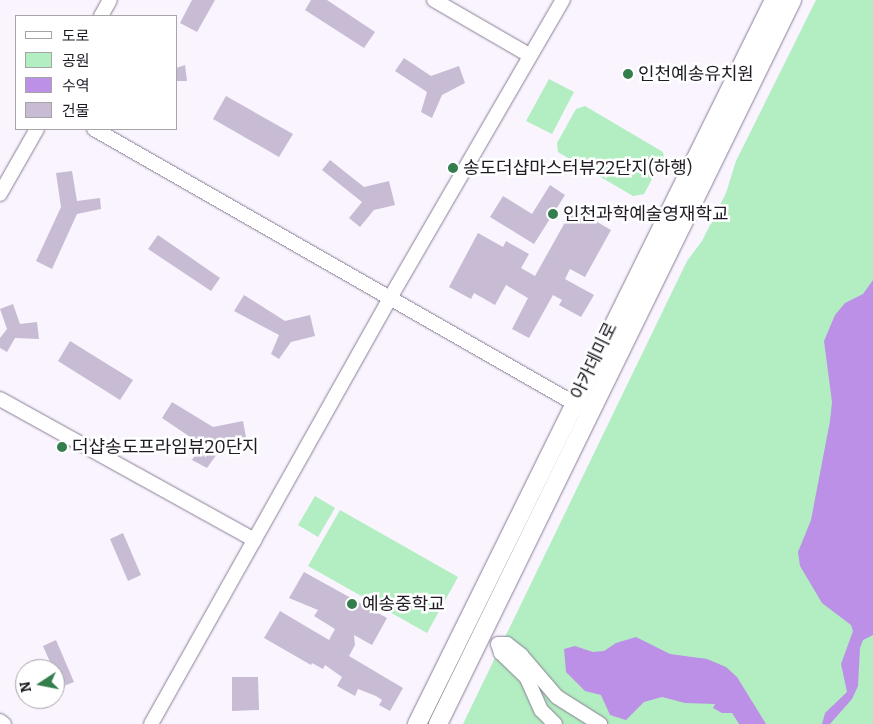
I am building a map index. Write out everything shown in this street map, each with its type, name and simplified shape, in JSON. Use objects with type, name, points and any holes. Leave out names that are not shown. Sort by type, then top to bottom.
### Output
[{"type":"main road","name":"아카데미로","points":[[417,724],[573,403],[774,0]]},
{"type":"main road","name":"아카데미로","points":[[438,724],[592,413],[792,0]]},
{"type":"street","points":[[102,15],[110,0]]},
{"type":"street","points":[[434,0],[529,55]]},
{"type":"street","points":[[151,724],[390,298],[562,0]]},
{"type":"street","points":[[0,194],[36,130]]},
{"type":"street","points":[[96,130],[592,413]]},
{"type":"street","points":[[0,398],[254,540]]},
{"type":"street","points":[[555,724],[541,710],[526,677],[501,653],[498,644],[507,644],[521,654],[557,696],[584,721],[600,724]]},
{"type":"street","points":[[541,710],[557,696]]},
{"type":"street","points":[[0,722],[4,724]]},
{"type":"green space","points":[[816,0],[873,0],[873,724],[463,724],[687,261],[702,241],[726,193],[736,161]]},
{"type":"green space","points":[[549,79],[574,92],[552,134],[526,121]]},
{"type":"green space","points":[[585,106],[663,152],[664,157],[644,194],[633,196],[558,152],[557,143],[576,109]]},
{"type":"green space","points":[[315,496],[335,508],[318,537],[298,525]]},
{"type":"green space","points":[[340,510],[458,577],[427,633],[308,566]]},
{"type":"water","points":[[873,280],[873,635],[863,640],[860,648],[858,686],[852,699],[830,724],[822,724],[825,713],[847,692],[841,664],[853,631],[851,625],[822,603],[800,566],[798,552],[811,520],[830,421],[832,402],[824,341],[835,315],[845,303],[863,294]]},
{"type":"water","points":[[636,637],[670,654],[707,659],[726,667],[737,677],[766,724],[739,724],[732,713],[722,713],[713,708],[715,704],[685,703],[662,697],[644,702],[626,720],[610,715],[601,695],[585,691],[566,672],[564,649],[575,646],[593,652],[604,651],[616,643]]},
{"type":"building","points":[[192,0],[215,0],[197,32],[180,23]]},
{"type":"building","points":[[311,0],[327,0],[375,32],[364,48],[305,10]]},
{"type":"building","points":[[404,58],[431,76],[459,66],[465,83],[442,95],[432,118],[421,112],[427,92],[395,71]]},
{"type":"building","points":[[185,65],[187,81],[178,81],[178,67]]},
{"type":"building","points":[[226,96],[293,134],[279,157],[213,119]]},
{"type":"building","points":[[330,160],[364,187],[389,181],[395,205],[374,210],[360,227],[349,218],[362,202],[322,170]]},
{"type":"building","points":[[72,171],[77,201],[100,198],[101,209],[77,214],[52,269],[36,261],[61,207],[56,173]]},
{"type":"building","points":[[550,185],[565,195],[534,244],[490,217],[503,196],[532,214]]},
{"type":"building","points":[[573,208],[611,230],[585,277],[570,269],[565,279],[594,295],[581,317],[559,305],[562,300],[553,295],[529,338],[512,329],[528,298],[506,285],[495,305],[474,293],[471,299],[449,287],[478,233],[503,247],[506,241],[529,254],[521,268],[535,276]]},
{"type":"building","points":[[158,235],[220,278],[211,291],[148,249]]},
{"type":"building","points":[[244,295],[285,321],[310,315],[315,336],[291,342],[279,359],[271,354],[279,335],[234,311]]},
{"type":"building","points":[[13,304],[20,324],[37,322],[39,339],[15,338],[7,352],[0,348],[0,338],[7,329],[0,309]]},
{"type":"building","points":[[70,341],[133,380],[120,400],[58,361]]},
{"type":"building","points":[[172,402],[213,427],[243,421],[247,443],[222,447],[207,468],[192,460],[202,445],[162,418]]},
{"type":"building","points":[[123,533],[141,575],[128,581],[110,539]]},
{"type":"building","name":"예송중학교","points":[[304,572],[387,618],[372,645],[354,635],[355,645],[349,656],[403,688],[390,711],[379,705],[382,700],[376,696],[358,689],[355,696],[337,686],[342,677],[325,665],[323,669],[312,663],[311,665],[264,638],[280,611],[329,640],[335,629],[314,616],[318,610],[289,598]]},
{"type":"building","points":[[56,640],[64,659],[49,659],[43,646]]},
{"type":"building","points":[[65,661],[74,682],[65,685]]},
{"type":"building","points":[[232,677],[258,677],[259,710],[232,711]]},
{"type":"place","name":"인천예송유치원","points":[[628,74]]},
{"type":"place","name":"송도더샵마스터뷰22단지(하행)","points":[[453,168]]},
{"type":"place","name":"인천과학예술영재학교","points":[[553,214]]},
{"type":"place","name":"더샵송도프라임뷰20단지","points":[[62,447]]},
{"type":"place","name":"예송중학교","points":[[352,604]]}]
